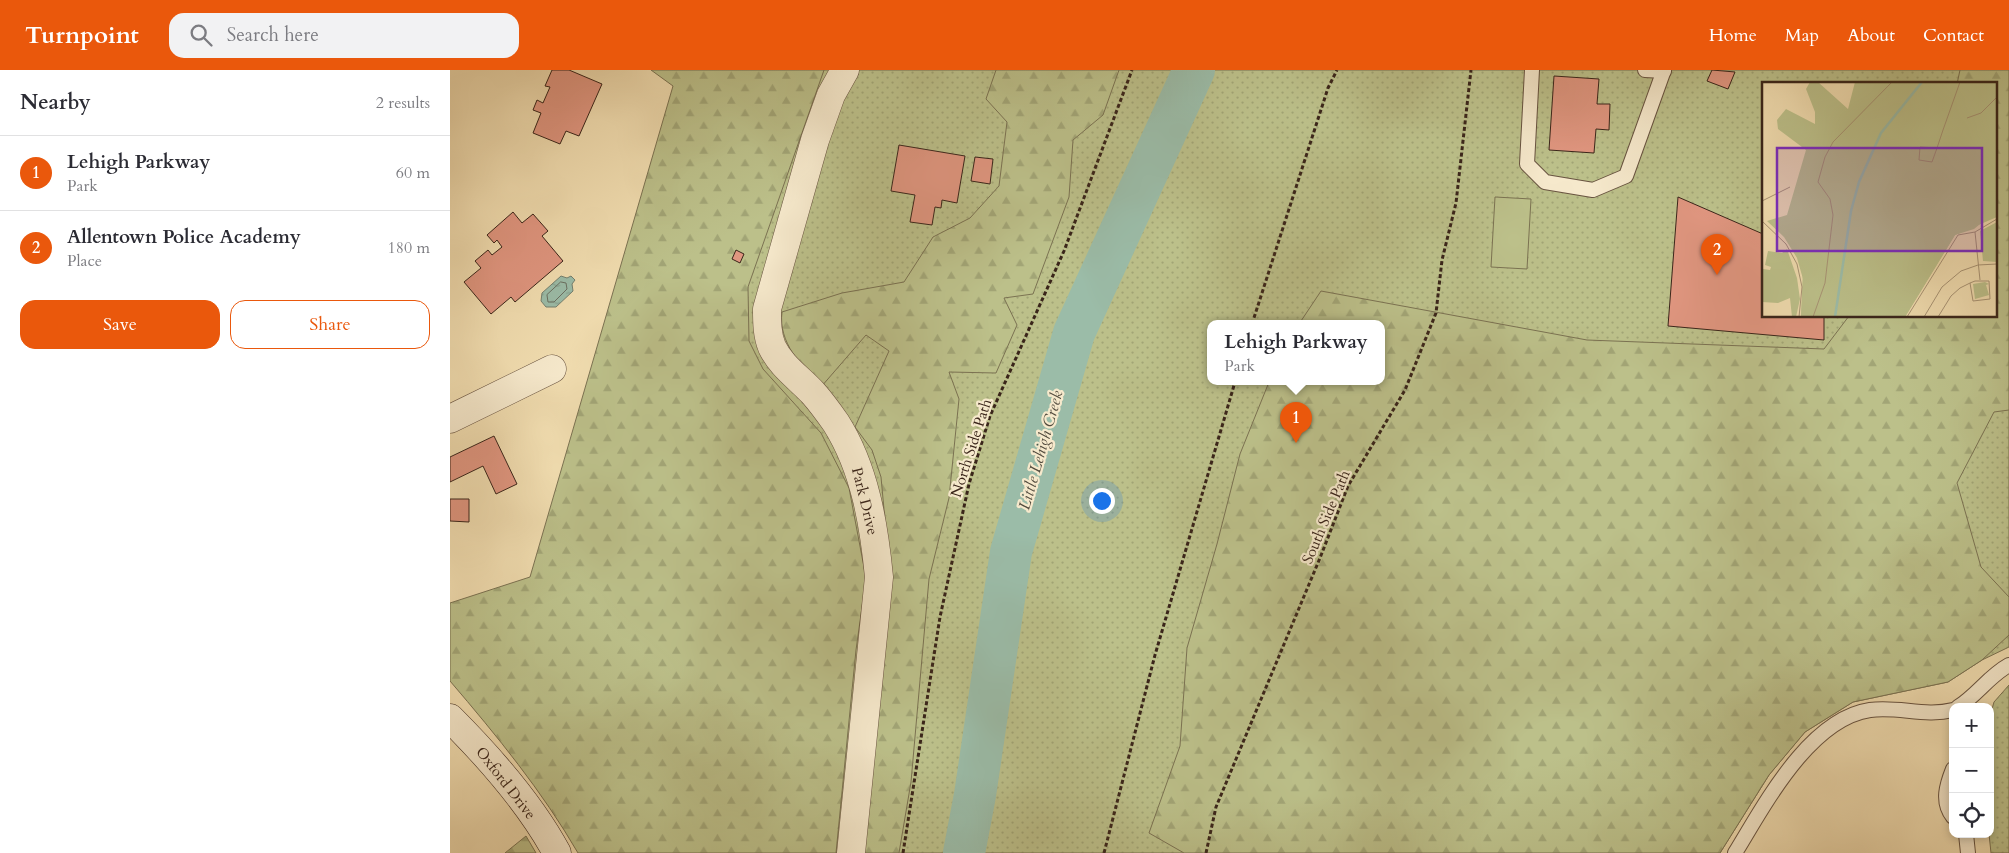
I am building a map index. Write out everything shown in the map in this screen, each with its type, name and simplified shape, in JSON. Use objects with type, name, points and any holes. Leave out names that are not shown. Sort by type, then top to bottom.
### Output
[{"type":"street","name":"Park Drive","points":[[845,70],[831,95],[815,140],[768,309],[767,329],[772,347],[784,365],[813,393],[836,424],[854,457],[864,486],[876,547],[879,577],[851,853]]},
{"type":"street","points":[[450,419],[552,369]]},
{"type":"street","name":"Oxford Drive","points":[[450,718],[480,747],[519,796],[556,853]]},
{"type":"lane","points":[[1532,70],[1527,164],[1545,182],[1593,190],[1626,176],[1664,70],[1645,70]]},
{"type":"lane","points":[[1965,703],[1997,672],[2009,665]]},
{"type":"lane","points":[[1735,853],[1784,775],[1825,730],[1843,719],[1867,710],[1888,708],[1933,713],[1949,712]]},
{"type":"lane","points":[[1949,779],[1946,788],[1946,798],[1949,806]]},
{"type":"lane","points":[[1966,838],[1968,853]]},
{"type":"path","name":"North Side Path","points":[[903,853],[940,617],[969,484],[990,416],[1064,251],[1132,70]]},
{"type":"path","points":[[1253,320],[1328,88],[1337,70]]},
{"type":"path","name":"South Side Path","points":[[1206,853],[1216,807],[1348,486],[1405,390],[1436,313],[1442,260],[1456,202],[1471,70]]},
{"type":"path","points":[[1104,853],[1156,655],[1235,385]]},
{"type":"green space","points":[[651,70],[824,70],[748,287],[749,341],[763,369],[821,433],[849,488],[866,578],[856,650],[836,853],[578,853],[518,764],[450,681],[450,603],[530,577],[673,86]]},
{"type":"green space","points":[[709,70],[2009,70],[2009,647],[1982,660],[1948,682],[1853,702],[1805,732],[1769,775],[1720,853],[661,853]]},
{"type":"green space","points":[[996,70],[1119,70],[1103,115],[1073,140],[1069,197],[1033,294],[1004,298],[1017,325],[996,373],[949,372],[959,399],[949,498],[929,579],[911,782],[899,853],[854,853],[886,531],[881,477],[872,450],[855,427],[889,351],[866,335],[821,387],[799,362],[788,344],[784,334],[782,312],[842,293],[904,282],[933,237],[970,218],[999,186],[1007,122],[986,99]]},
{"type":"green space","points":[[1960,70],[2009,70],[2009,410],[1994,412],[1957,483],[1981,567],[2009,597],[2009,635],[1982,660],[1948,682],[1853,702],[1805,732],[1769,775],[1720,853],[1184,853],[1149,833],[1180,746],[1187,648],[1217,544],[1240,454],[1268,385],[1385,385],[1385,320],[1302,320],[1321,291],[1587,340],[1824,349],[1847,318],[1996,318],[1996,82],[1957,82]]},
{"type":"green space","points":[[1495,197],[1531,199],[1527,269],[1491,267]]},
{"type":"green space","points":[[2009,685],[2009,853],[1991,853],[1989,838],[1994,838],[1994,702]]},
{"type":"green space","points":[[526,836],[536,853],[505,853]]},
{"type":"water","points":[[561,276],[567,278],[571,276],[575,280],[572,284],[573,291],[556,307],[546,307],[541,301],[542,293]]},
{"type":"building","points":[[552,70],[569,70],[602,84],[579,136],[566,131],[560,144],[533,133],[541,113],[533,110],[537,100],[543,103],[550,87],[545,86]]},
{"type":"building","points":[[1712,70],[1735,72],[1728,89],[1707,81]]},
{"type":"building","points":[[1554,76],[1599,79],[1597,104],[1610,104],[1609,130],[1596,129],[1594,153],[1549,150]]},
{"type":"building","points":[[899,145],[965,156],[957,203],[942,200],[941,208],[935,207],[932,225],[910,222],[915,195],[891,191]]},
{"type":"building","points":[[975,157],[993,159],[990,184],[971,181]]},
{"type":"building","points":[[1678,197],[1762,234],[1762,318],[1824,318],[1824,340],[1668,326]]},
{"type":"building","points":[[513,212],[522,223],[533,214],[548,231],[542,236],[563,261],[515,302],[511,297],[491,314],[464,282],[481,268],[475,261],[488,250],[492,255],[502,247],[497,240],[494,243],[487,235]]},
{"type":"building","points":[[736,250],[744,254],[740,263],[732,259]]},
{"type":"building","points":[[494,436],[517,484],[496,494],[483,466],[450,482],[450,457]]},
{"type":"building","points":[[450,499],[469,499],[469,522],[450,521]]},
{"type":"waterway","name":"Little Lehigh Creek","points":[[964,853],[975,795],[1011,552],[1074,333],[1194,70]]},
{"type":"place","name":"Allentown Police Academy","points":[[1717,275]]},
{"type":"place","name":"Lehigh Parkway","points":[[1296,443]]}]
